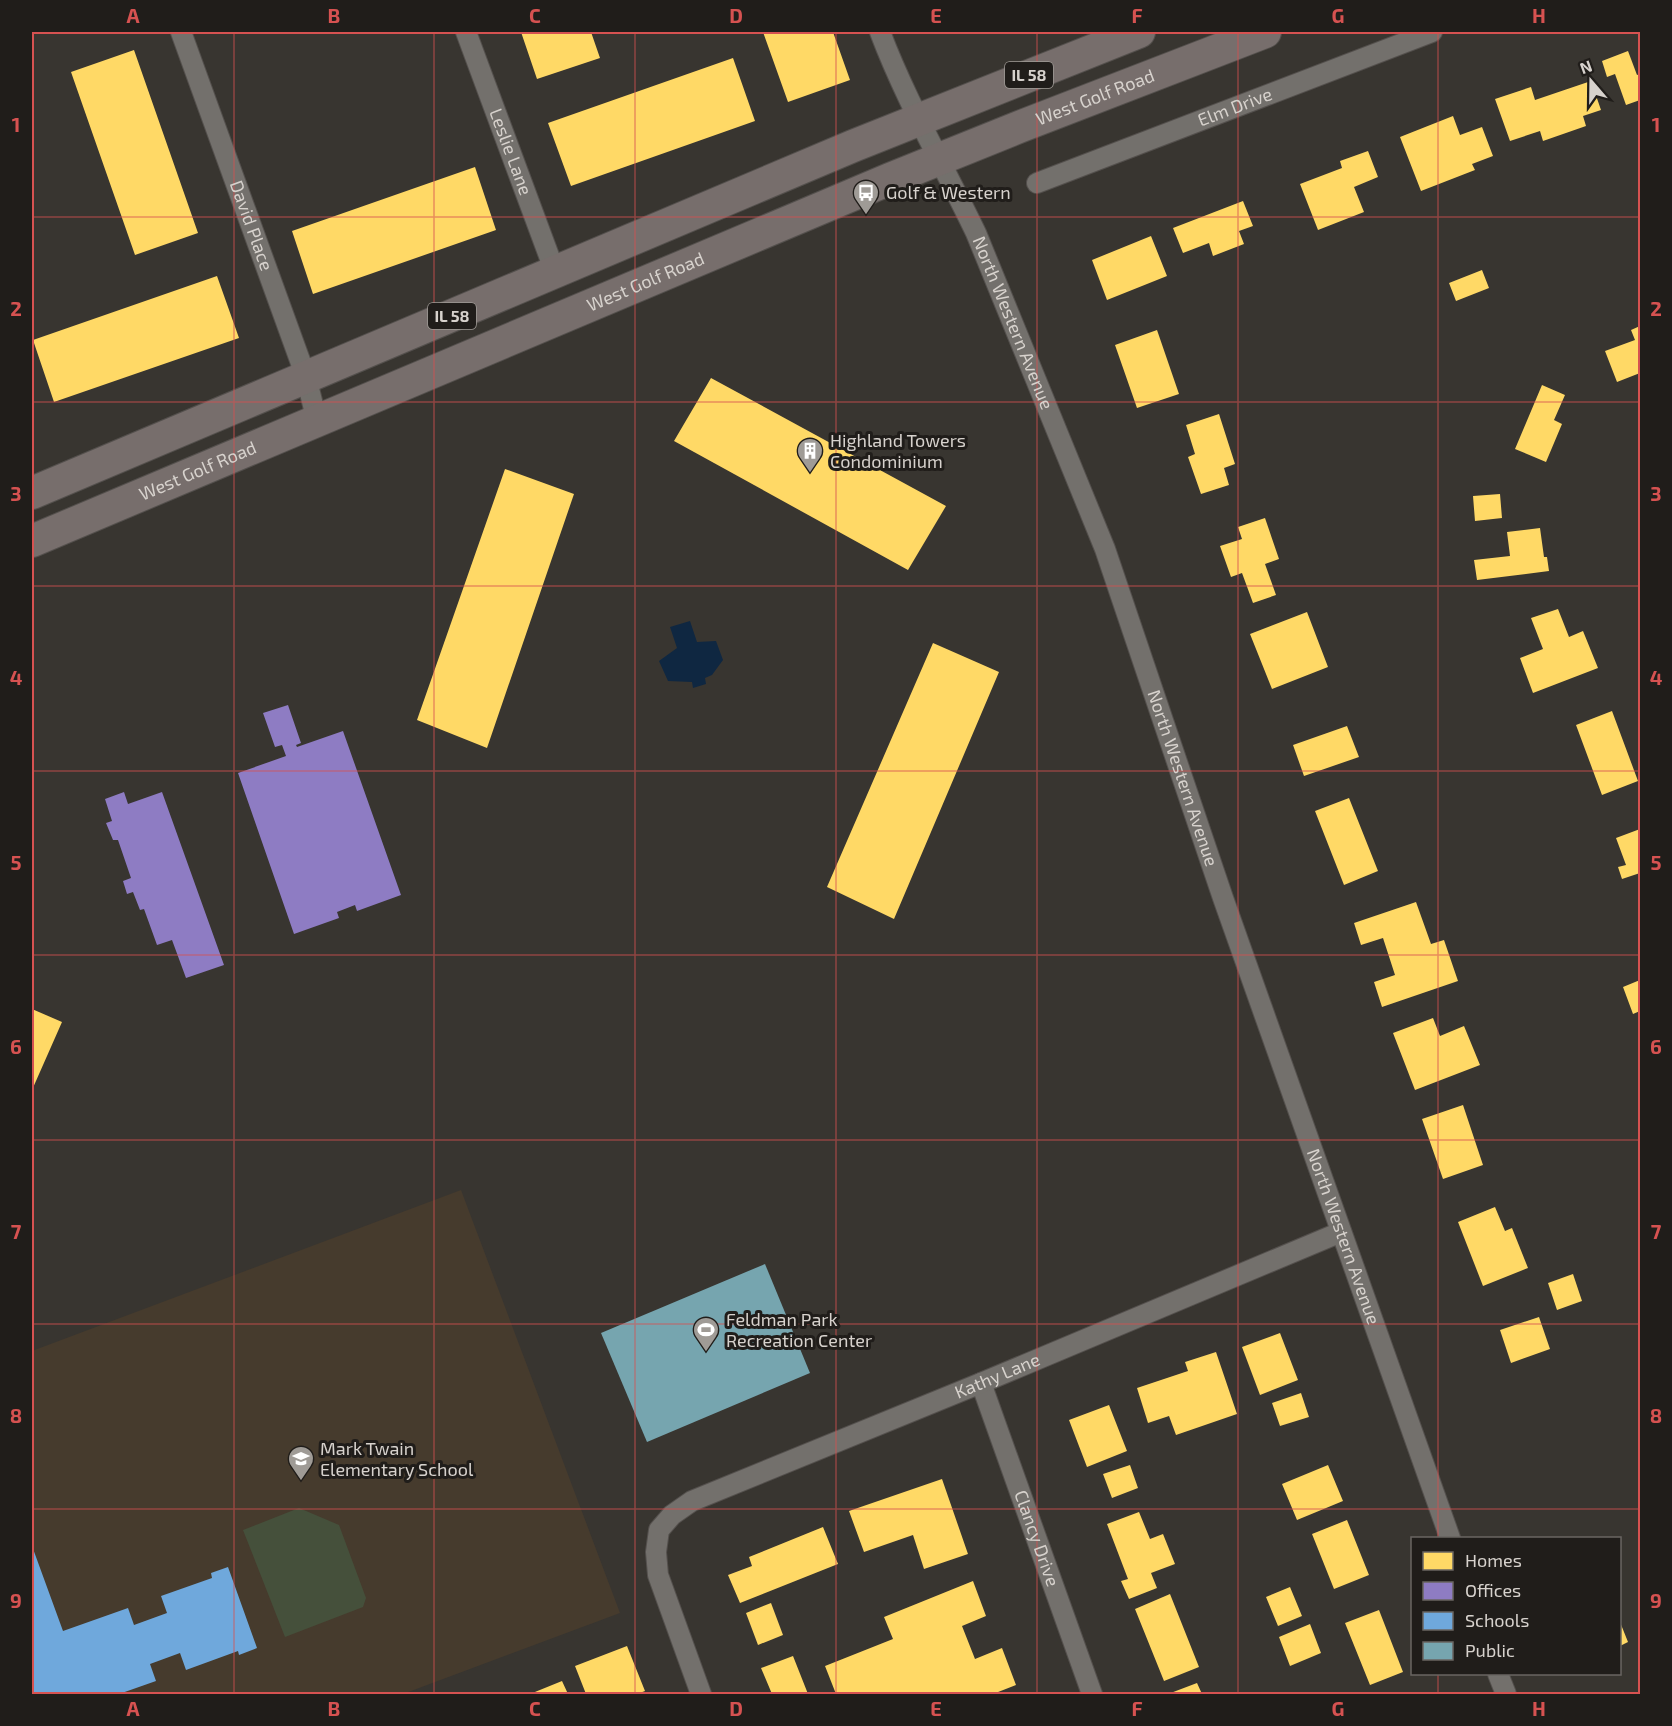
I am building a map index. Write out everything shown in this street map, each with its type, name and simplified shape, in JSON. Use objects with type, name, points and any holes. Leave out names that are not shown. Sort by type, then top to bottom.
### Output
[{"type":"main road","name":"IL 58","points":[[32,493],[920,119],[1139,32]]},
{"type":"main road","name":"West Golf Road","points":[[32,541],[940,159],[1264,32]]},
{"type":"street","name":"David Place","points":[[182,32],[306,377],[317,421]]},
{"type":"street","name":"Leslie Lane","points":[[466,32],[555,272]]},
{"type":"street","name":"North Western Avenue","points":[[880,32],[895,69],[976,233],[1105,549],[1223,898],[1449,1537]]},
{"type":"street","name":"Elm Drive","points":[[1037,183],[1432,32]]},
{"type":"street","name":"Kathy Lane","points":[[701,1695],[658,1575],[656,1552],[659,1530],[672,1515],[692,1502],[1341,1232]]},
{"type":"street","name":"Clancy Drive","points":[[981,1383],[1092,1695]]},
{"type":"street","points":[[1498,1675],[1506,1695]]},
{"type":"shaded area","name":"Mark Twain Elementary School","points":[[461,1190],[620,1613],[403,1694],[32,1694],[32,1351]]},
{"type":"green space","points":[[299,1508],[339,1525],[366,1598],[363,1607],[285,1637],[243,1530]]},
{"type":"water","points":[[690,621],[697,642],[716,641],[723,660],[712,675],[705,678],[706,684],[693,688],[692,682],[668,681],[659,661],[677,648],[670,627]]},
{"type":"building: Homes","points":[[521,32],[591,32],[600,58],[537,79]]},
{"type":"building: Homes","points":[[763,32],[833,32],[850,80],[788,102]]},
{"type":"building: Homes","points":[[134,50],[198,233],[135,255],[71,72]]},
{"type":"building: Homes","points":[[1628,51],[1637,75],[1640,74],[1640,100],[1626,105],[1615,74],[1607,77],[1602,61]]},
{"type":"building: Homes","points":[[733,58],[755,121],[571,186],[548,123]]},
{"type":"building: Homes","points":[[1591,81],[1601,110],[1583,116],[1586,126],[1543,141],[1540,131],[1510,141],[1495,99],[1531,87],[1535,100]]},
{"type":"building: Homes","points":[[1453,116],[1460,135],[1482,127],[1493,156],[1472,164],[1475,170],[1421,191],[1400,137]]},
{"type":"building: Homes","points":[[1368,151],[1378,177],[1354,187],[1364,212],[1318,230],[1300,184],[1342,168],[1340,161]]},
{"type":"building: Homes","points":[[475,167],[496,230],[313,294],[292,231]]},
{"type":"building: Homes","points":[[1243,201],[1253,226],[1239,231],[1244,244],[1213,256],[1209,243],[1183,253],[1173,228]]},
{"type":"building: Homes","points":[[1151,236],[1167,276],[1107,300],[1092,260]]},
{"type":"building: Homes","points":[[1482,270],[1489,288],[1456,301],[1449,283]]},
{"type":"building: Homes","points":[[217,276],[239,338],[54,402],[33,340]]},
{"type":"building: Homes","points":[[1640,326],[1640,373],[1617,382],[1605,351],[1635,340],[1631,330]]},
{"type":"building: Homes","points":[[1157,330],[1179,394],[1137,408],[1115,345]]},
{"type":"building: Homes","name":"Highland Towers Condominium","points":[[711,378],[946,506],[908,570],[674,441]]},
{"type":"building: Homes","points":[[1542,385],[1565,395],[1554,420],[1562,424],[1546,462],[1515,449]]},
{"type":"building: Homes","points":[[1219,414],[1235,464],[1224,468],[1229,485],[1201,494],[1188,457],[1195,454],[1186,425]]},
{"type":"building: Homes","points":[[505,469],[574,494],[487,748],[417,720]]},
{"type":"building: Homes","points":[[1500,494],[1502,518],[1475,521],[1473,496]]},
{"type":"building: Homes","points":[[1265,518],[1279,559],[1265,564],[1276,595],[1253,603],[1242,573],[1231,577],[1220,546],[1242,539],[1238,527]]},
{"type":"building: Homes","points":[[1540,528],[1544,557],[1547,557],[1549,571],[1477,580],[1474,560],[1510,556],[1507,532]]},
{"type":"building: Homes","points":[[1558,609],[1569,637],[1583,631],[1598,668],[1533,693],[1520,658],[1543,649],[1531,618]]},
{"type":"building: Homes","points":[[1307,612],[1328,667],[1272,689],[1250,634]]},
{"type":"building: Homes","points":[[933,643],[999,672],[894,919],[827,887]]},
{"type":"building: Homes","points":[[1612,711],[1638,781],[1602,795],[1576,725]]},
{"type":"building: Homes","points":[[1347,726],[1359,757],[1304,776],[1293,745]]},
{"type":"building: Homes","points":[[1349,798],[1378,871],[1344,885],[1315,811]]},
{"type":"building: Homes","points":[[1640,829],[1640,873],[1622,879],[1618,867],[1626,865],[1616,838]]},
{"type":"building: Homes","points":[[1416,902],[1431,944],[1444,940],[1458,981],[1382,1007],[1374,982],[1395,975],[1383,938],[1361,945],[1354,923]]},
{"type":"building: Homes","points":[[1640,980],[1640,1011],[1633,1014],[1623,987]]},
{"type":"building: Homes","points":[[32,1009],[62,1022],[32,1090]]},
{"type":"building: Homes","points":[[1433,1018],[1440,1036],[1464,1026],[1480,1065],[1415,1090],[1393,1033]]},
{"type":"building: Homes","points":[[1463,1105],[1483,1165],[1443,1179],[1422,1119]]},
{"type":"building: Homes","points":[[1495,1207],[1505,1231],[1512,1228],[1528,1268],[1483,1286],[1458,1222]]},
{"type":"building: Homes","points":[[1573,1274],[1582,1301],[1557,1310],[1548,1283]]},
{"type":"building: Homes","points":[[1539,1317],[1550,1349],[1511,1363],[1500,1330]]},
{"type":"building: Homes","points":[[1280,1333],[1298,1380],[1260,1395],[1242,1347]]},
{"type":"building: Homes","points":[[1216,1352],[1237,1414],[1176,1435],[1169,1416],[1148,1423],[1137,1388],[1188,1371],[1185,1362]]},
{"type":"building: Homes","points":[[1301,1393],[1309,1417],[1280,1426],[1272,1403]]},
{"type":"building: Homes","points":[[1109,1405],[1127,1451],[1087,1467],[1069,1420]]},
{"type":"building: Homes","points":[[1130,1465],[1138,1488],[1112,1498],[1103,1474]]},
{"type":"building: Homes","points":[[1328,1465],[1343,1501],[1297,1520],[1282,1484]]},
{"type":"building: Homes","points":[[942,1479],[968,1554],[924,1569],[913,1535],[864,1552],[849,1511]]},
{"type":"building: Homes","points":[[1139,1512],[1150,1539],[1163,1534],[1175,1564],[1151,1573],[1157,1588],[1129,1599],[1121,1581],[1128,1579],[1107,1524]]},
{"type":"building: Homes","points":[[1347,1520],[1369,1575],[1334,1589],[1312,1534]]},
{"type":"building: Homes","points":[[823,1527],[838,1564],[740,1603],[728,1575],[752,1566],[749,1557]]},
{"type":"building: Homes","points":[[973,1581],[986,1616],[962,1626],[975,1659],[1002,1648],[1016,1685],[993,1694],[836,1694],[825,1666],[893,1639],[884,1617]]},
{"type":"building: Homes","points":[[1290,1587],[1302,1616],[1278,1626],[1266,1597]]},
{"type":"building: Homes","points":[[1170,1594],[1199,1667],[1164,1681],[1135,1609]]},
{"type":"building: Homes","points":[[771,1603],[783,1635],[758,1645],[746,1613]]},
{"type":"building: Homes","points":[[1379,1610],[1403,1672],[1370,1685],[1345,1623]]},
{"type":"building: Homes","points":[[1310,1624],[1321,1653],[1290,1666],[1279,1637]]},
{"type":"building: Homes","points":[[1621,1624],[1628,1642],[1621,1646]]},
{"type":"building: Homes","points":[[627,1646],[645,1691],[637,1694],[586,1694],[575,1666]]},
{"type":"building: Homes","points":[[793,1656],[808,1694],[772,1694],[761,1668]]},
{"type":"building: Homes","points":[[562,1681],[568,1694],[530,1694]]},
{"type":"building: Homes","points":[[1197,1683],[1202,1694],[1168,1694]]},
{"type":"building: Offices","points":[[288,705],[301,743],[296,745],[297,747],[343,731],[401,895],[357,911],[355,905],[337,912],[339,918],[294,934],[238,773],[286,756],[282,745],[275,747],[263,713]]},
{"type":"building: Offices","points":[[124,792],[128,804],[162,792],[224,965],[186,978],[172,940],[157,945],[144,909],[140,910],[133,892],[127,894],[123,881],[131,878],[118,840],[113,840],[106,823],[112,821],[105,799]]},
{"type":"building: Schools","points":[[32,1546],[63,1631],[128,1608],[134,1625],[167,1613],[161,1596],[212,1578],[211,1573],[228,1567],[257,1648],[239,1655],[238,1651],[186,1670],[180,1653],[150,1664],[156,1681],[119,1694],[32,1694]]},
{"type":"building: Public","name":"Feldman Park Recreation Center","points":[[765,1264],[810,1373],[647,1442],[601,1333]]},
{"type":"place","name":"Golf & Western","points":[[866,216]]},
{"type":"place","name":"Highland Towers Condominium","points":[[810,474]]},
{"type":"place","name":"Feldman Park Recreation Center","points":[[706,1353]]},
{"type":"place","name":"Mark Twain Elementary School","points":[[301,1482]]}]
